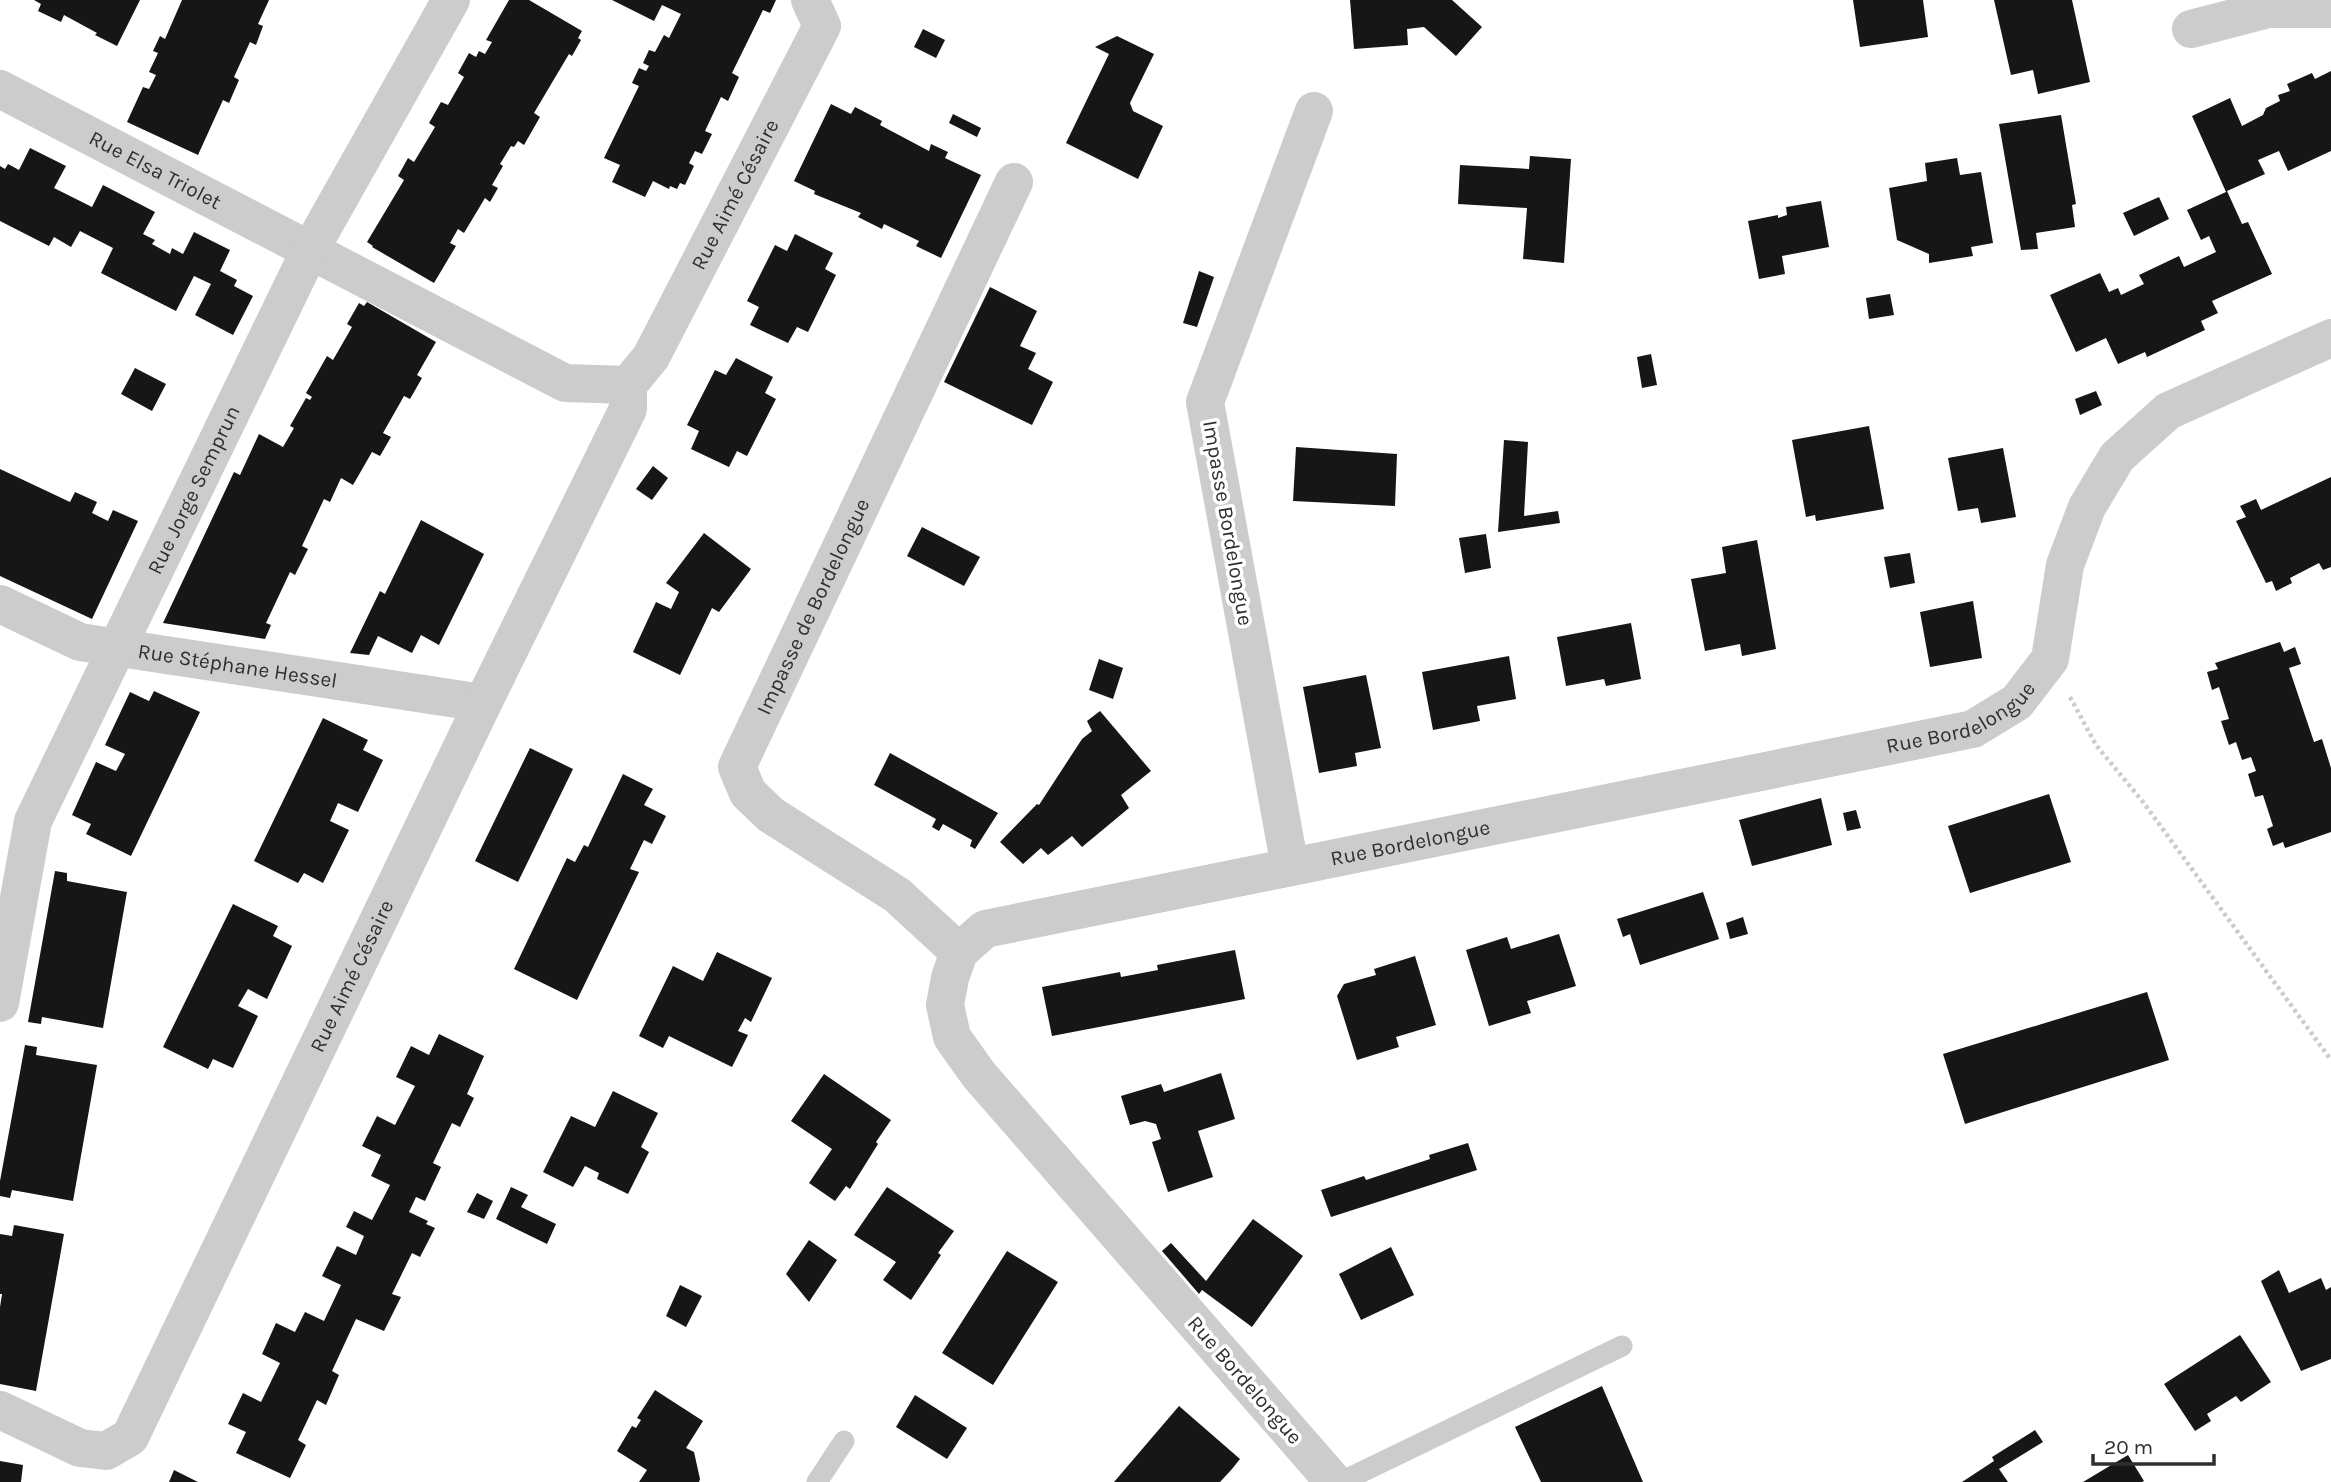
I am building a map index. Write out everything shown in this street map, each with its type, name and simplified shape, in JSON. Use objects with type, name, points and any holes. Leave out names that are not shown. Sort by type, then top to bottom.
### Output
[{"type":"street","name":"Rue Jorge Semprun","points":[[0,1003],[33,821],[310,250],[451,0]]},
{"type":"street","name":"Rue Aimé Césaire","points":[[0,1410],[80,1448],[106,1451],[130,1437],[628,409],[628,385],[651,357],[822,26],[810,0]]},
{"type":"street","points":[[2190,29],[2268,9],[2331,9]]},
{"type":"street","name":"Rue Elsa Triolet","points":[[0,89],[310,250]]},
{"type":"street","name":"Impasse Bordelongue","points":[[1290,867],[1205,402],[1314,111]]},
{"type":"street","name":"Impasse de Bordelongue","points":[[959,952],[897,895],[771,815],[748,793],[737,767],[1014,182]]},
{"type":"street","points":[[310,250],[565,383],[628,385]]},
{"type":"street","name":"Rue Bordelongue","points":[[1334,1482],[979,1075],[957,1045],[952,1037],[946,1005],[950,978],[959,952],[985,929],[1973,729],[2017,702],[2050,659],[2065,565],[2087,507],[2117,457],[2168,411],[2331,338]]},
{"type":"street","name":"Rue Stéphane Hessel","points":[[0,604],[80,642],[484,704]]},
{"type":"lane","points":[[1341,1482],[1622,1346]]},
{"type":"lane","points":[[817,1482],[844,1441]]},
{"type":"path","points":[[2050,659],[2096,745],[2143,802],[2331,1060]]},
{"type":"building","points":[[34,0],[140,0],[117,46],[64,15],[61,22],[38,11],[41,4]]},
{"type":"building","points":[[182,0],[269,0],[258,24],[263,26],[256,45],[250,42],[234,77],[239,80],[229,103],[223,100],[198,155],[127,122],[143,87],[149,89],[156,75],[149,72],[158,53],[153,51],[160,36],[165,39]]},
{"type":"building","points":[[509,0],[529,0],[582,31],[578,38],[581,40],[572,56],[569,54],[534,113],[540,117],[524,145],[518,141],[514,147],[511,146],[500,164],[503,166],[492,185],[498,188],[490,202],[485,198],[464,233],[458,229],[450,243],[456,246],[434,283],[367,242],[404,180],[398,176],[408,158],[414,162],[435,127],[429,123],[441,102],[448,105],[464,77],[458,73],[469,53],[476,57],[479,51],[485,54],[492,42],[486,40]]},
{"type":"building","points":[[612,0],[776,0],[770,13],[763,10],[732,73],[739,77],[728,101],[721,97],[705,131],[712,134],[702,154],[695,151],[689,163],[694,166],[685,185],[680,183],[677,189],[670,186],[669,189],[653,181],[645,197],[612,182],[620,165],[604,158],[639,86],[632,83],[639,68],[646,71],[649,66],[643,63],[649,50],[655,52],[664,35],[669,38],[681,14],[662,5],[654,21]]},
{"type":"building","points":[[1350,0],[1452,0],[1482,27],[1456,56],[1424,27],[1407,29],[1408,45],[1354,49]]},
{"type":"building","points":[[1853,0],[1923,0],[1928,37],[1860,47]]},
{"type":"building","points":[[1994,0],[2072,0],[2090,82],[2038,94],[2033,70],[2011,75]]},
{"type":"building","points":[[923,29],[945,40],[936,58],[914,47]]},
{"type":"building","points":[[1117,36],[1154,54],[1130,103],[1133,111],[1163,126],[1138,179],[1066,143],[1109,54],[1095,47]]},
{"type":"building","points":[[2331,71],[2331,151],[2288,171],[2279,151],[2258,160],[2265,174],[2227,191],[2242,224],[2248,222],[2272,274],[2212,301],[2218,313],[2201,321],[2205,330],[2147,357],[2145,352],[2118,364],[2106,338],[2076,352],[2050,295],[2100,273],[2109,292],[2118,288],[2121,295],[2144,284],[2139,275],[2179,256],[2184,267],[2216,252],[2209,236],[2201,240],[2187,210],[2226,192],[2192,116],[2230,98],[2242,126],[2263,115],[2266,108],[2280,101],[2278,95],[2290,91],[2287,84],[2312,73],[2315,79]]},
{"type":"building","points":[[831,104],[851,114],[855,107],[882,121],[880,125],[929,151],[931,144],[948,152],[945,158],[981,175],[941,258],[916,246],[919,241],[884,224],[882,229],[858,217],[861,213],[814,194],[815,191],[794,181]]},
{"type":"building","points":[[953,114],[981,128],[977,137],[949,123]]},
{"type":"building","points":[[2061,115],[2076,204],[2072,205],[2075,227],[2036,233],[2038,249],[2021,250],[1999,124]]},
{"type":"building","points":[[30,148],[66,166],[54,188],[92,207],[103,185],[155,212],[143,234],[155,240],[152,244],[170,254],[172,248],[183,254],[194,232],[230,250],[220,271],[237,280],[234,286],[253,296],[233,335],[195,315],[211,284],[194,276],[176,311],[101,273],[113,248],[80,231],[71,247],[54,237],[49,246],[0,221],[0,166],[5,169],[8,164],[19,170]]},
{"type":"building","points":[[1530,156],[1571,159],[1564,263],[1523,259],[1527,208],[1458,204],[1460,165],[1529,169]]},
{"type":"building","points":[[1957,158],[1960,175],[1981,172],[1993,243],[1971,247],[1973,256],[1929,263],[1929,254],[1897,240],[1889,188],[1927,181],[1925,163]]},
{"type":"building","points":[[2159,197],[2169,219],[2134,236],[2123,213]]},
{"type":"building","points":[[1821,201],[1829,247],[1782,256],[1785,274],[1759,279],[1748,221],[1778,215],[1778,218],[1787,215],[1786,207]]},
{"type":"building","points":[[795,234],[833,253],[825,269],[836,275],[808,332],[797,327],[788,343],[750,325],[759,307],[747,301],[775,245],[787,251]]},
{"type":"building","points":[[1199,271],[1214,277],[1197,327],[1183,323]]},
{"type":"building","points":[[990,287],[1037,311],[1020,346],[1036,353],[1028,369],[1053,382],[1032,425],[944,382]]},
{"type":"building","points":[[1890,294],[1894,315],[1869,319],[1866,298]]},
{"type":"building","points":[[367,302],[436,342],[417,375],[422,378],[410,399],[404,396],[383,433],[391,437],[380,456],[372,452],[353,485],[341,478],[330,502],[324,499],[302,546],[308,549],[295,575],[290,572],[266,623],[271,625],[265,639],[163,623],[234,472],[240,475],[259,434],[283,447],[294,428],[290,426],[306,398],[310,400],[312,397],[306,393],[327,356],[333,360],[352,327],[347,324],[359,303],[364,306]]},
{"type":"building","points":[[1651,354],[1657,385],[1642,388],[1637,357]]},
{"type":"building","points":[[736,358],[773,377],[765,393],[776,399],[747,456],[737,451],[729,467],[691,449],[699,431],[687,425],[715,370],[726,375]]},
{"type":"building","points":[[135,368],[166,384],[152,411],[121,394]]},
{"type":"building","points":[[2096,391],[2102,405],[2080,415],[2075,399]]},
{"type":"building","points":[[1869,426],[1884,509],[1816,521],[1815,515],[1806,517],[1792,440]]},
{"type":"building","points":[[1504,440],[1528,442],[1524,516],[1558,511],[1560,523],[1498,532]]},
{"type":"building","points":[[1296,447],[1397,454],[1395,506],[1293,501]]},
{"type":"building","points":[[2003,448],[2016,517],[1981,523],[1978,508],[1958,511],[1948,458]]},
{"type":"building","points":[[653,466],[668,478],[652,500],[636,489]]},
{"type":"building","points":[[0,469],[70,502],[75,492],[97,502],[92,513],[108,521],[113,510],[138,521],[92,619],[0,576]]},
{"type":"building","points":[[2331,477],[2331,567],[2323,570],[2319,563],[2290,578],[2292,583],[2276,591],[2272,581],[2266,583],[2236,521],[2246,517],[2240,506],[2256,499],[2261,510]]},
{"type":"building","points":[[421,520],[484,554],[439,645],[421,635],[412,653],[378,636],[369,655],[350,653],[380,591],[385,594]]},
{"type":"building","points":[[922,527],[980,557],[964,586],[907,556]]},
{"type":"building","points":[[704,533],[751,569],[719,612],[712,608],[680,675],[633,652],[656,602],[671,609],[679,592],[666,583]]},
{"type":"building","points":[[1486,534],[1491,568],[1465,573],[1459,538]]},
{"type":"building","points":[[1757,540],[1776,649],[1742,656],[1740,644],[1705,651],[1691,579],[1726,573],[1722,547]]},
{"type":"building","points":[[1910,553],[1915,583],[1890,588],[1884,557]]},
{"type":"building","points":[[1973,601],[1982,658],[1930,667],[1920,612]]},
{"type":"building","points":[[1631,623],[1641,679],[1606,686],[1604,679],[1566,686],[1557,637]]},
{"type":"building","points":[[2280,642],[2284,652],[2295,647],[2301,664],[2289,668],[2314,742],[2322,739],[2331,768],[2331,832],[2285,848],[2283,842],[2273,846],[2267,829],[2273,826],[2263,795],[2255,797],[2248,774],[2256,771],[2251,757],[2242,760],[2236,742],[2229,745],[2221,721],[2229,719],[2219,687],[2212,690],[2207,672],[2218,669],[2215,663]]},
{"type":"building","points":[[1509,656],[1516,699],[1477,706],[1480,721],[1433,730],[1422,672]]},
{"type":"building","points":[[1099,659],[1123,668],[1113,699],[1089,690]]},
{"type":"building","points":[[1366,675],[1381,748],[1355,753],[1357,766],[1319,773],[1303,687]]},
{"type":"building","points":[[154,691],[200,712],[131,856],[86,834],[91,824],[72,815],[96,762],[116,771],[125,754],[105,745],[130,692],[149,701]]},
{"type":"building","points":[[1100,711],[1151,771],[1121,795],[1129,808],[1082,847],[1072,836],[1048,855],[1041,848],[1023,864],[1000,842],[1037,804],[1039,805],[1082,739],[1092,731],[1087,721]]},
{"type":"building","points":[[323,718],[368,740],[363,750],[383,760],[358,812],[338,803],[330,821],[349,830],[323,883],[304,873],[298,883],[254,861]]},
{"type":"building","points":[[530,748],[573,769],[518,882],[475,861]]},
{"type":"building","points":[[890,753],[998,813],[975,849],[970,846],[972,840],[943,824],[939,831],[932,827],[936,819],[874,785]]},
{"type":"building","points":[[623,774],[653,789],[644,805],[666,816],[652,844],[644,840],[630,869],[639,872],[577,1000],[514,969],[567,858],[575,862],[584,845],[588,847]]},
{"type":"building","points":[[2049,794],[2071,862],[1970,893],[1948,826]]},
{"type":"building","points":[[1821,798],[1832,845],[1752,866],[1739,820]]},
{"type":"building","points":[[1856,810],[1861,828],[1847,831],[1843,813]]},
{"type":"building","points":[[55,871],[67,873],[67,881],[127,892],[103,1028],[42,1017],[41,1024],[28,1022]]},
{"type":"building","points":[[1703,892],[1719,939],[1640,965],[1630,934],[1623,937],[1617,919]]},
{"type":"building","points":[[233,904],[278,926],[273,936],[292,946],[267,999],[248,989],[238,1006],[258,1016],[233,1068],[213,1059],[208,1069],[163,1047]]},
{"type":"building","points":[[1743,917],[1748,934],[1730,939],[1726,923]]},
{"type":"building","points":[[1559,934],[1576,986],[1527,1001],[1531,1013],[1489,1026],[1466,950],[1507,937],[1511,949]]},
{"type":"building","points":[[1235,950],[1245,999],[1052,1036],[1042,987],[1120,972],[1121,977],[1158,970],[1157,965]]},
{"type":"building","points":[[717,952],[772,978],[751,1022],[745,1018],[738,1031],[748,1035],[732,1067],[669,1036],[663,1048],[639,1036],[673,966],[703,981]]},
{"type":"building","points":[[1415,956],[1436,1025],[1396,1037],[1399,1047],[1357,1060],[1337,996],[1344,984],[1376,975],[1374,969]]},
{"type":"building","points":[[2147,992],[2169,1060],[1965,1124],[1943,1054]]},
{"type":"building","points":[[439,1034],[484,1056],[467,1094],[474,1098],[460,1127],[452,1123],[433,1163],[441,1167],[425,1201],[416,1197],[409,1212],[428,1221],[426,1224],[435,1228],[420,1257],[412,1253],[392,1294],[401,1297],[384,1331],[356,1319],[332,1371],[339,1375],[326,1405],[317,1400],[298,1440],[306,1445],[290,1478],[236,1453],[246,1432],[228,1424],[243,1393],[261,1402],[280,1363],[262,1354],[276,1323],[295,1332],[305,1312],[324,1321],[341,1285],[322,1276],[337,1246],[356,1255],[364,1236],[346,1227],[354,1211],[372,1220],[390,1185],[371,1176],[381,1155],[362,1146],[377,1116],[395,1125],[415,1086],[396,1077],[411,1046],[429,1055]]},
{"type":"building","points":[[25,1045],[37,1047],[36,1055],[97,1065],[73,1201],[12,1190],[10,1198],[0,1196],[0,1181]]},
{"type":"building","points":[[1221,1073],[1235,1119],[1198,1131],[1213,1177],[1168,1192],[1152,1142],[1161,1139],[1156,1124],[1145,1121],[1130,1125],[1121,1096],[1161,1084],[1164,1092]]},
{"type":"building","points":[[824,1074],[891,1120],[850,1189],[846,1186],[835,1201],[809,1183],[832,1149],[791,1121]]},
{"type":"building","points":[[613,1091],[658,1113],[641,1147],[649,1152],[628,1194],[597,1179],[599,1173],[585,1166],[573,1187],[543,1172],[571,1116],[595,1127]]},
{"type":"building","points":[[1468,1143],[1477,1170],[1331,1217],[1321,1190],[1364,1176],[1366,1180]]},
{"type":"building","points":[[511,1187],[528,1195],[521,1207],[556,1224],[547,1244],[496,1219]]},
{"type":"building","points":[[887,1187],[954,1231],[911,1300],[883,1280],[896,1262],[854,1235]]},
{"type":"building","points":[[477,1193],[493,1201],[484,1219],[467,1212]]},
{"type":"building","points":[[1253,1219],[1303,1256],[1252,1327],[1202,1290],[1199,1294],[1162,1251],[1171,1243],[1206,1281]]},
{"type":"building","points":[[14,1225],[64,1234],[36,1391],[0,1384],[0,1234],[12,1236]]},
{"type":"building","points":[[809,1240],[837,1260],[809,1302],[786,1274]]},
{"type":"building","points":[[1391,1247],[1414,1295],[1361,1320],[1339,1274]]},
{"type":"building","points":[[1007,1251],[1058,1282],[993,1385],[942,1353]]},
{"type":"building","points":[[2279,1270],[2289,1293],[2321,1278],[2326,1290],[2331,1287],[2331,1359],[2301,1371],[2261,1281]]},
{"type":"building","points":[[680,1285],[702,1296],[686,1327],[666,1316]]},
{"type":"building","points":[[2240,1335],[2271,1382],[2241,1402],[2236,1396],[2207,1414],[2211,1421],[2195,1431],[2164,1384]]},
{"type":"building","points":[[1602,1386],[1643,1482],[1541,1482],[1515,1427]]},
{"type":"building","points":[[655,1390],[703,1421],[686,1448],[694,1452],[699,1482],[639,1482],[647,1470],[617,1451],[632,1426],[636,1428],[641,1420],[637,1418]]},
{"type":"building","points":[[915,1395],[967,1428],[947,1459],[896,1427]]},
{"type":"building","points":[[1179,1406],[1240,1459],[1232,1469],[1220,1482],[1114,1482]]},
{"type":"building","points":[[2035,1430],[2043,1442],[1999,1469],[2008,1482],[1962,1482],[1994,1461],[1992,1457]]},
{"type":"building","points":[[2128,1455],[2144,1481],[2083,1482]]},
{"type":"building","points":[[0,1461],[23,1465],[21,1482],[0,1482]]},
{"type":"building","points":[[174,1470],[198,1482],[169,1482]]}]
